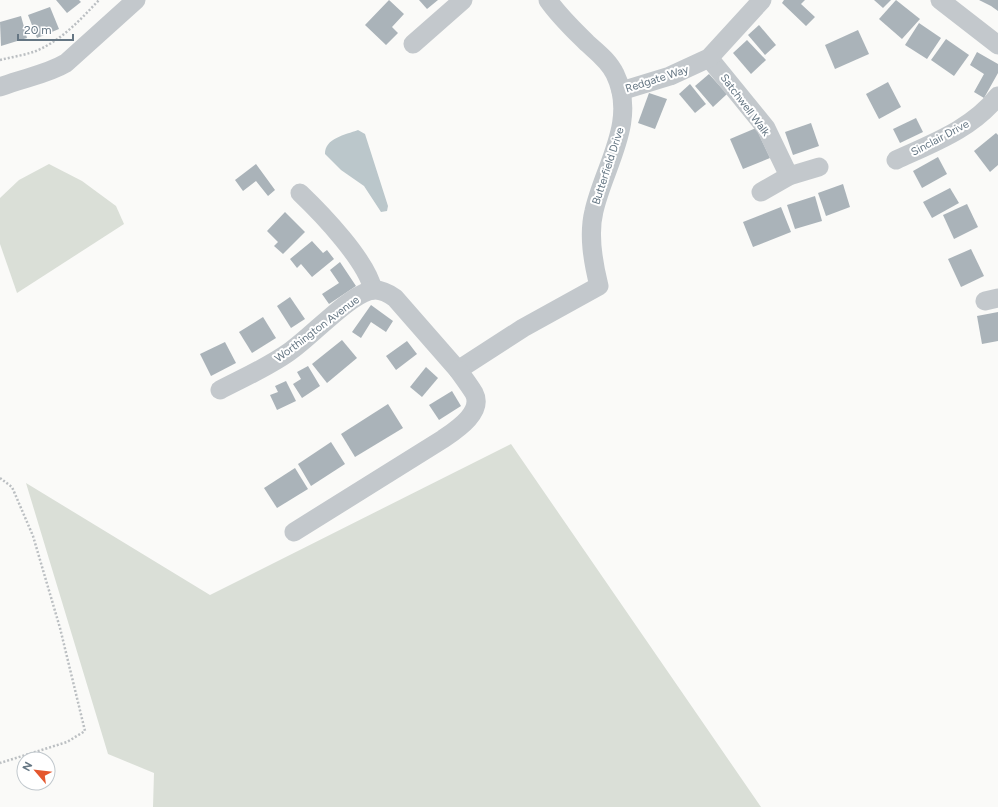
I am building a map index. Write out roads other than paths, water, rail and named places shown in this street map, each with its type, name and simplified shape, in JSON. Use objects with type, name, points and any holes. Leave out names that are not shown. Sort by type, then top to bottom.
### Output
[{"type":"street","points":[[413,44],[463,0]]},
{"type":"street","name":"Butterfield Drive","points":[[458,370],[523,328],[599,286],[593,258],[593,212],[622,131],[623,116],[621,90],[615,74],[608,64],[564,20],[548,0]]},
{"type":"street","name":"Redgate Way","points":[[621,90],[670,76],[709,58],[762,0]]},
{"type":"street","points":[[940,0],[998,45]]},
{"type":"street","points":[[0,87],[21,78],[56,69],[66,63],[134,1]]},
{"type":"street","name":"Satchwell Walk","points":[[709,58],[766,128],[789,176]]},
{"type":"street","name":"Sinclair Drive","points":[[896,160],[965,127],[983,113],[998,96]]},
{"type":"street","points":[[761,192],[789,176],[819,167]]},
{"type":"street","points":[[294,532],[443,439],[464,422],[474,410],[476,399],[458,370],[395,298],[383,291],[373,290],[368,274],[337,232],[300,193]]},
{"type":"street","name":"Worthington Avenue","points":[[220,390],[289,352],[353,300],[373,290]]}]
